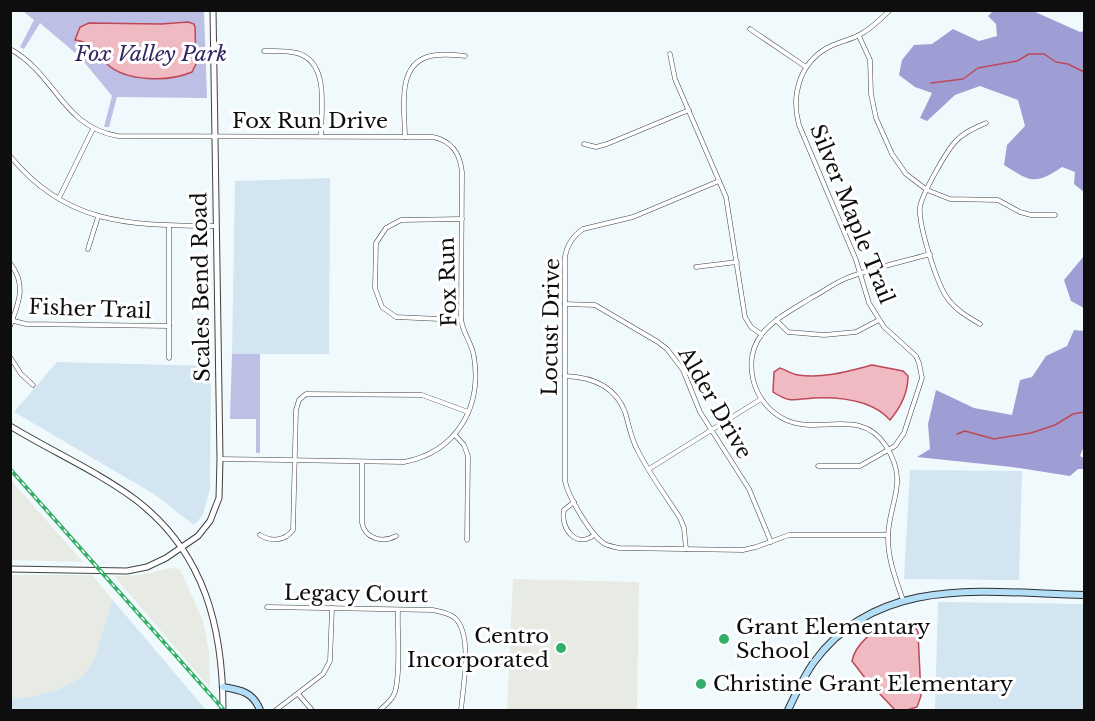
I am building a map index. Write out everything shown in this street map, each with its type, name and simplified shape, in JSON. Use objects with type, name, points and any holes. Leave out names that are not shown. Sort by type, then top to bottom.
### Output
[{"type":"main road","points":[[788,711],[809,670],[834,640],[869,615],[903,600],[925,595],[966,593],[1084,595]]},
{"type":"main road","points":[[223,687],[242,691],[255,699],[260,711]]},
{"type":"street","name":"Scales Bend Road","points":[[10,569],[127,571],[154,564],[182,549],[204,530],[215,512],[219,498],[220,459],[213,10]]},
{"type":"street","name":"Silver Maple Trail","points":[[889,450],[900,441],[904,433],[922,378],[921,371],[915,356],[879,320],[864,291],[860,274],[796,115],[796,94],[806,68],[825,49],[859,36],[890,10]]},
{"type":"street","points":[[750,29],[806,68]]},
{"type":"street","points":[[859,36],[870,60],[871,94],[876,118],[892,154],[906,174],[927,190],[950,199],[998,200],[1030,215],[1055,215]]},
{"type":"street","points":[[10,49],[37,68],[70,110],[93,129],[58,198]]},
{"type":"street","points":[[264,51],[297,53],[308,58],[316,67],[321,83],[321,136]]},
{"type":"street","points":[[670,54],[675,79],[729,209],[745,317],[751,327],[761,334]]},
{"type":"street","points":[[405,137],[406,81],[413,66],[422,59],[434,56],[465,56]]},
{"type":"street","points":[[584,144],[596,147],[618,140],[689,110]]},
{"type":"street","points":[[980,324],[960,311],[947,298],[938,283],[920,204],[955,142],[970,130],[986,123]]},
{"type":"street","name":"Fox Run Drive","points":[[93,129],[118,136],[405,137]]},
{"type":"street","name":"Fox Run","points":[[220,459],[395,463],[414,460],[438,450],[455,435],[468,412],[473,393],[474,361],[472,348],[463,333],[461,320],[461,162],[456,150],[440,138],[405,137]]},
{"type":"street","points":[[10,156],[33,180],[58,198],[98,217],[135,224],[216,226]]},
{"type":"street","name":"Locust Drive","points":[[719,181],[633,216],[583,229],[577,233],[566,250],[565,481],[574,502],[594,534],[605,544],[619,548],[742,550],[789,535],[888,536]]},
{"type":"street","points":[[88,249],[98,217]]},
{"type":"street","points":[[461,320],[396,317],[382,307],[375,288],[376,243],[386,228],[401,220],[462,219]]},
{"type":"street","points":[[169,226],[169,358]]},
{"type":"street","points":[[903,600],[890,561],[888,536],[898,487],[897,471],[889,450],[879,437],[864,427],[846,423],[813,426],[795,423],[772,411],[761,399],[753,382],[752,364],[755,347],[761,334],[776,320],[842,280],[930,254]]},
{"type":"street","points":[[696,267],[736,262]]},
{"type":"street","points":[[10,263],[16,272],[21,293],[21,300],[10,326]]},
{"type":"street","name":"Alder Drive","points":[[565,304],[595,305],[658,342],[667,350],[683,370],[695,403],[749,489],[771,542]]},
{"type":"street","name":"Fisher Trail","points":[[12,320],[26,324],[169,326]]},
{"type":"street","points":[[776,320],[788,332],[824,335],[856,332],[879,320]]},
{"type":"street","points":[[10,357],[21,374],[33,385]]},
{"type":"street","points":[[565,376],[597,381],[618,398],[625,412],[636,448],[680,519],[684,528],[686,549]]},
{"type":"street","points":[[260,535],[266,539],[282,539],[293,531],[297,404],[306,394],[422,395],[468,412]]},
{"type":"street","points":[[649,470],[761,399]]},
{"type":"street","points":[[10,426],[136,500],[153,515],[182,549],[201,580],[210,605],[218,639],[223,711]]},
{"type":"street","points":[[455,435],[464,446],[468,456],[467,540]]},
{"type":"street","points":[[818,466],[860,466],[889,450]]},
{"type":"street","points":[[362,462],[364,532],[374,538],[396,536]]},
{"type":"street","name":"Locust Drive","points":[[574,502],[564,510],[562,521],[566,531],[579,540],[587,539],[594,534]]},
{"type":"street","name":"Legacy Court","points":[[267,607],[398,609],[444,612],[453,616],[460,624],[466,642],[461,711]]},
{"type":"street","points":[[276,711],[323,674],[330,661],[332,608]]},
{"type":"street","points":[[380,711],[395,693],[398,609]]},
{"type":"street","points":[[298,694],[312,711]]},
{"type":"shaded area","points":[[994,10],[1033,11],[1080,32],[1084,31],[1084,192],[1074,184],[1075,172],[1062,167],[1045,177],[1032,179],[1004,165],[1007,145],[1025,126],[1018,100],[980,86],[955,95],[927,121],[920,118],[932,93],[915,87],[899,75],[902,60],[914,45],[932,44],[953,29],[979,41],[997,36],[996,24],[988,16]]},
{"type":"shaded area","points":[[188,22],[194,24],[195,27],[196,64],[192,72],[172,78],[136,77],[125,74],[107,64],[87,43],[75,40],[80,27],[89,23]]},
{"type":"shaded area","points":[[330,178],[329,354],[232,354],[235,181]]},
{"type":"shaded area","points":[[1084,256],[1084,308],[1071,301],[1064,280]]},
{"type":"shaded area","points":[[1074,330],[1084,331],[1084,446],[1080,456],[1084,458],[1084,469],[1078,469],[1070,476],[917,457],[930,449],[928,424],[936,390],[974,408],[1012,415],[1020,380],[1032,377],[1046,356],[1067,346]]},
{"type":"shaded area","points":[[57,362],[211,366],[210,489],[203,515],[194,525],[154,494],[14,412]]},
{"type":"shaded area","points":[[872,365],[903,371],[908,376],[903,400],[890,420],[874,408],[855,401],[824,398],[797,400],[779,396],[773,392],[774,372],[780,368],[795,374],[816,376]]},
{"type":"shaded area","points":[[910,470],[1022,471],[1019,580],[904,579]]},
{"type":"shaded area","points":[[11,480],[83,562],[11,560]]},
{"type":"shaded area","points":[[171,568],[180,569],[203,621],[209,652],[210,688],[114,576],[141,575]]},
{"type":"shaded area","points":[[10,575],[92,575],[112,599],[95,658],[83,676],[60,689],[30,697],[11,699]]},
{"type":"shaded area","points":[[513,579],[639,582],[637,710],[507,710]]},
{"type":"shaded area","points":[[112,599],[206,710],[11,710],[11,699],[30,697],[60,689],[83,676],[95,658]]},
{"type":"shaded area","points":[[938,602],[1084,604],[1084,710],[935,710]]},
{"type":"shaded area","points":[[907,622],[915,626],[918,632],[921,696],[917,707],[895,710],[852,661],[857,649],[873,632],[891,623]]},
{"type":"green space","name":"Fox Valley Park","points":[[23,11],[204,12],[207,98],[117,97],[109,127],[104,127],[112,96],[80,57],[40,23],[24,49],[20,47],[34,20]]},
{"type":"green space","points":[[232,354],[260,354],[260,453],[256,453],[256,419],[230,419]]},
{"type":"waterway","points":[[931,83],[963,79],[978,68],[1017,61],[1029,54],[1044,54],[1056,62],[1068,64],[1084,72]]},
{"type":"waterway","points":[[957,434],[965,431],[994,439],[1031,433],[1055,425],[1073,414],[1084,412]]},
{"type":"railway","points":[[10,469],[224,710]]},
{"type":"place","name":"Grant Elementary School","points":[[724,639]]},
{"type":"place","name":"Centro Incorporated","points":[[561,648]]},
{"type":"place","name":"Christine Grant Elementary","points":[[701,684]]}]
